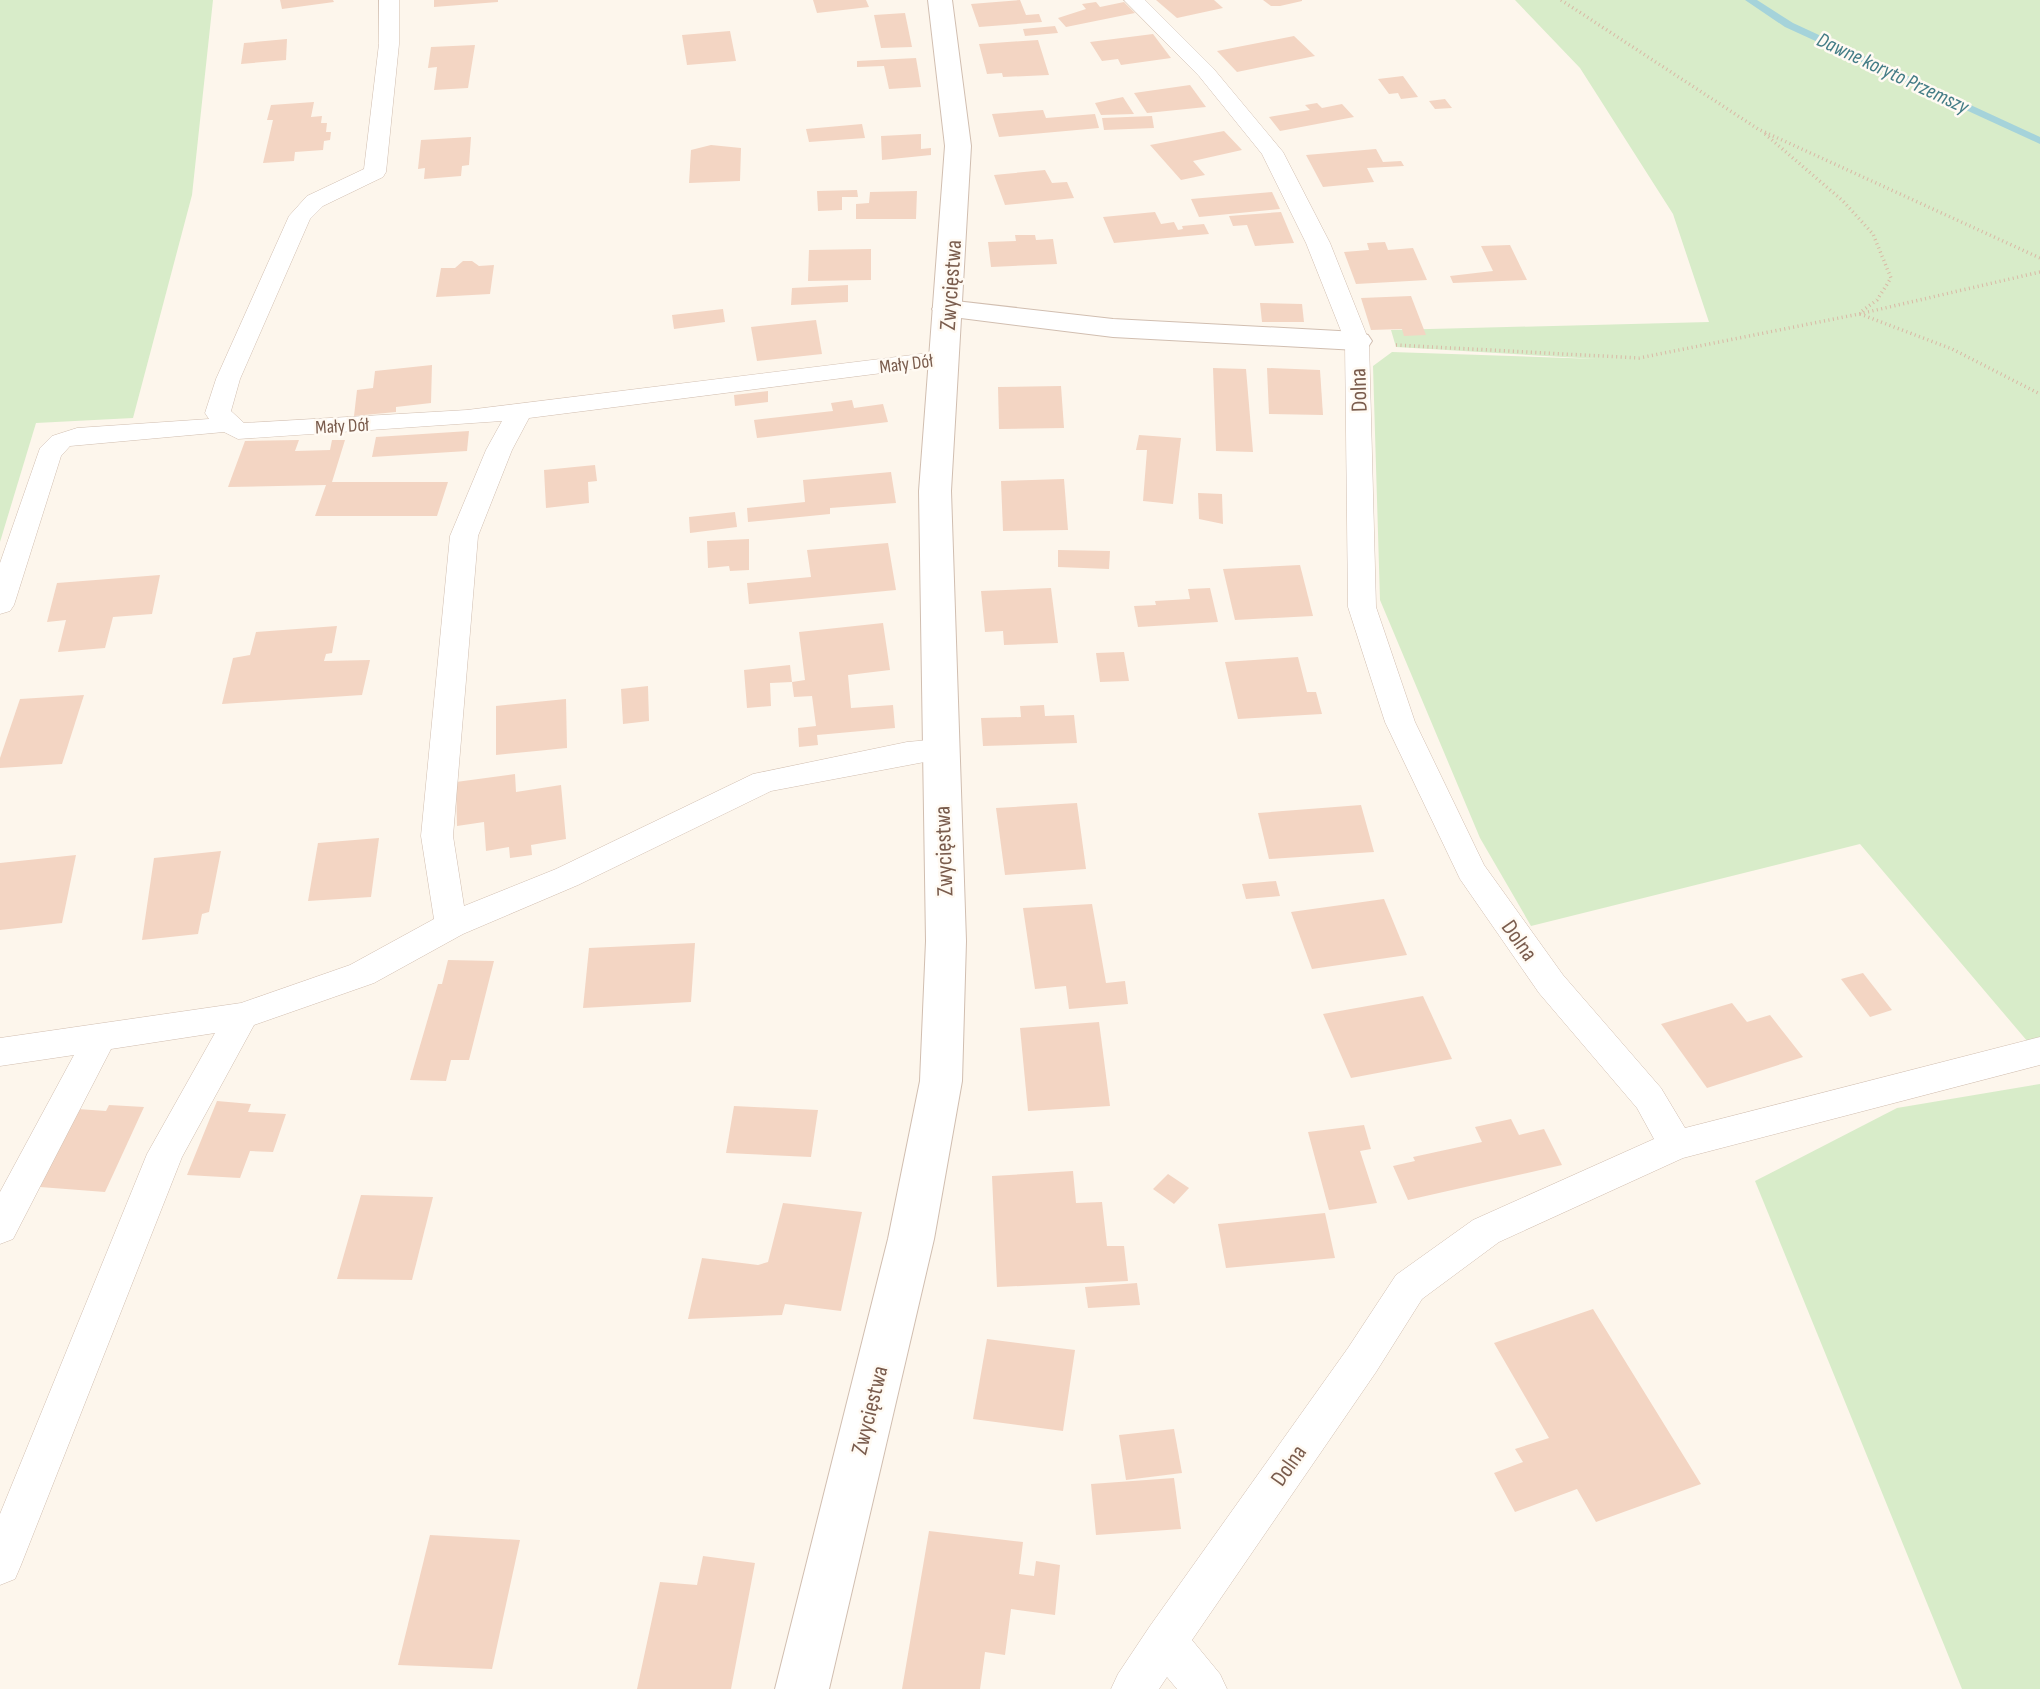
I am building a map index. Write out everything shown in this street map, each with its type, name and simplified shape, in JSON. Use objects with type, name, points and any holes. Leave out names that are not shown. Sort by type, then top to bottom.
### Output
[{"type":"street","name":"Zwycięstwa","points":[[802,1689],[911,1239],[941,1080],[946,941],[934,491],[958,146],[940,0]]},
{"type":"street","points":[[947,309],[1113,328],[1357,341]]},
{"type":"lane","points":[[229,424],[218,413],[228,379],[300,216],[316,201],[375,172],[390,44],[389,0]]},
{"type":"lane","name":"Dolna","points":[[1133,1689],[1362,1360],[1409,1286],[1486,1231],[1676,1145],[1648,1098],[1551,984],[1471,872],[1400,722],[1362,607],[1357,341],[1318,243],[1272,152],[1206,72],[1134,0]]},
{"type":"lane","name":"Mały Dół","points":[[0,605],[49,453],[61,441],[77,436],[166,432],[229,424],[238,431],[467,418],[945,358]]},
{"type":"lane","points":[[451,925],[437,836],[464,536],[499,450],[520,411]]},
{"type":"lane","points":[[0,1052],[242,1016],[362,974],[451,925],[567,877],[764,782],[907,753],[940,750]]},
{"type":"lane","points":[[0,1565],[165,1154],[242,1016]]},
{"type":"lane","points":[[0,1228],[100,1038]]},
{"type":"lane","points":[[1676,1145],[2040,1051]]},
{"type":"lane","points":[[1166,1641],[1205,1689]]},
{"type":"path","points":[[1561,0],[1758,129],[1843,201],[1873,234],[1891,278],[1877,300],[1859,314]]},
{"type":"path","points":[[1758,129],[2040,258]]},
{"type":"path","points":[[1357,341],[1445,351],[1639,358],[1859,314],[2040,272]]},
{"type":"path","points":[[1859,314],[1934,340],[1991,365],[2040,394]]},
{"type":"green space","points":[[0,0],[213,0],[192,195],[133,418],[36,423],[0,542]]},
{"type":"green space","points":[[1515,0],[2040,0],[2040,1040],[2028,1042],[1860,844],[1531,926],[1480,838],[1380,600],[1373,366],[1392,352],[1597,359],[1396,347],[1391,330],[1709,322],[1673,214],[1580,68]]},
{"type":"green space","points":[[2040,1084],[2040,1689],[1962,1689],[1755,1181],[1897,1108]]},
{"type":"building","points":[[280,0],[333,0],[334,2],[282,9]]},
{"type":"building","points":[[434,0],[498,0],[498,2],[434,7]]},
{"type":"building","points":[[813,0],[866,0],[869,7],[817,13]]},
{"type":"building","points":[[1020,0],[1026,15],[1039,14],[1042,22],[979,27],[971,4]]},
{"type":"building","points":[[1156,0],[1214,0],[1223,8],[1177,18]]},
{"type":"building","points":[[1263,0],[1302,0],[1302,1],[1271,6]]},
{"type":"building","points":[[1096,2],[1100,7],[1124,2],[1135,13],[1066,27],[1058,18],[1086,9],[1082,4]]},
{"type":"building","points":[[905,13],[912,47],[881,48],[874,15]]},
{"type":"building","points":[[1055,26],[1058,33],[1025,36],[1023,29]]},
{"type":"building","points":[[730,31],[736,61],[687,65],[682,35]]},
{"type":"building","points":[[1153,34],[1171,58],[1121,65],[1118,59],[1102,61],[1090,42]]},
{"type":"building","points":[[1294,36],[1315,56],[1237,72],[1217,51]]},
{"type":"building","points":[[287,39],[286,60],[241,64],[244,43]]},
{"type":"building","points":[[1038,40],[1049,75],[1003,77],[1002,73],[987,74],[979,44]]},
{"type":"building","points":[[475,45],[468,88],[434,90],[437,67],[428,68],[431,47]]},
{"type":"building","points":[[916,58],[921,87],[889,89],[884,66],[857,67],[857,61]]},
{"type":"building","points":[[1403,76],[1418,97],[1401,99],[1398,93],[1389,94],[1378,79]]},
{"type":"building","points":[[1190,85],[1206,107],[1147,113],[1134,93]]},
{"type":"building","points":[[1123,97],[1134,114],[1101,115],[1095,103]]},
{"type":"building","points":[[1445,99],[1452,108],[1435,109],[1429,101]]},
{"type":"building","points":[[314,102],[311,117],[322,116],[321,123],[327,123],[326,132],[331,132],[330,140],[324,141],[323,150],[295,152],[294,161],[263,163],[273,120],[267,120],[271,105]]},
{"type":"building","points":[[1317,103],[1322,108],[1342,104],[1354,117],[1280,131],[1269,117],[1310,110],[1305,105]]},
{"type":"building","points":[[1043,110],[1046,118],[1095,114],[1099,128],[999,137],[992,114]]},
{"type":"building","points":[[1152,116],[1154,128],[1104,130],[1102,118]]},
{"type":"building","points":[[862,124],[865,138],[809,142],[806,129]]},
{"type":"building","points":[[1224,131],[1242,150],[1193,161],[1205,175],[1181,180],[1150,145]]},
{"type":"building","points":[[921,134],[921,149],[931,148],[931,155],[882,160],[881,136]]},
{"type":"building","points":[[471,137],[469,165],[462,166],[461,176],[424,179],[425,168],[418,169],[421,140]]},
{"type":"building","points":[[711,145],[741,148],[740,181],[689,183],[691,150]]},
{"type":"building","points":[[1376,149],[1383,162],[1401,161],[1404,166],[1367,168],[1374,182],[1323,187],[1306,155]]},
{"type":"building","points":[[1045,170],[1052,183],[1067,182],[1074,198],[1005,205],[994,175]]},
{"type":"building","points":[[857,190],[858,197],[842,197],[842,210],[818,211],[817,191]]},
{"type":"building","points":[[917,191],[916,219],[856,219],[856,204],[869,203],[870,192]]},
{"type":"building","points":[[1272,192],[1280,209],[1199,217],[1191,199]]},
{"type":"building","points":[[1155,212],[1161,224],[1174,222],[1178,230],[1183,229],[1182,226],[1204,224],[1209,234],[1114,243],[1103,217]]},
{"type":"building","points":[[1281,212],[1294,243],[1255,246],[1247,225],[1233,226],[1229,216]]},
{"type":"building","points":[[1015,235],[1035,235],[1036,240],[1053,239],[1057,264],[991,267],[988,242],[1016,241]]},
{"type":"building","points":[[1385,242],[1388,250],[1413,248],[1427,280],[1356,284],[1344,252],[1369,250],[1367,243]]},
{"type":"building","points":[[1510,245],[1527,280],[1453,283],[1450,276],[1493,271],[1481,246]]},
{"type":"building","points":[[871,249],[871,280],[808,281],[809,250]]},
{"type":"building","points":[[463,261],[472,261],[479,266],[494,265],[490,294],[436,297],[441,268],[455,268]]},
{"type":"building","points":[[848,285],[848,302],[791,305],[792,288]]},
{"type":"building","points":[[1411,296],[1426,335],[1404,336],[1402,329],[1371,330],[1361,298]]},
{"type":"building","points":[[1260,303],[1302,304],[1304,322],[1262,322]]},
{"type":"building","points":[[723,309],[725,322],[674,329],[672,315]]},
{"type":"building","points":[[816,320],[822,354],[757,361],[751,327]]},
{"type":"building","points":[[432,365],[431,403],[396,407],[396,412],[354,416],[357,390],[373,388],[375,371]]},
{"type":"building","points":[[1213,368],[1246,369],[1253,452],[1216,451]]},
{"type":"building","points":[[1267,368],[1320,370],[1323,415],[1269,414]]},
{"type":"building","points":[[1061,386],[1064,428],[999,429],[998,387]]},
{"type":"building","points":[[768,391],[768,402],[735,406],[734,395]]},
{"type":"building","points":[[852,400],[854,408],[883,404],[888,422],[757,438],[754,420],[833,411],[831,403]]},
{"type":"building","points":[[469,431],[467,451],[372,457],[376,437]]},
{"type":"building","points":[[1139,435],[1181,438],[1173,504],[1143,501],[1147,450],[1136,450]]},
{"type":"building","points":[[299,440],[295,451],[330,450],[332,440],[345,440],[332,482],[448,482],[437,516],[315,516],[326,485],[228,487],[245,441]]},
{"type":"building","points":[[595,465],[597,481],[588,482],[589,503],[546,508],[544,470]]},
{"type":"building","points":[[891,472],[896,503],[830,508],[830,514],[748,522],[747,508],[805,502],[803,480]]},
{"type":"building","points":[[1064,479],[1068,530],[1003,531],[1001,481]]},
{"type":"building","points":[[1198,493],[1222,494],[1223,524],[1199,519]]},
{"type":"building","points":[[735,512],[737,527],[690,533],[689,517]]},
{"type":"building","points":[[749,539],[749,570],[730,571],[729,566],[708,568],[707,541]]},
{"type":"building","points":[[888,543],[896,590],[749,604],[747,583],[811,577],[807,550]]},
{"type":"building","points":[[1058,550],[1110,551],[1109,569],[1058,567]]},
{"type":"building","points":[[1300,565],[1313,616],[1235,620],[1223,569]]},
{"type":"building","points":[[160,575],[152,614],[113,617],[105,648],[58,652],[66,620],[47,622],[57,583]]},
{"type":"building","points":[[1051,588],[1058,643],[1004,645],[1003,631],[985,632],[981,591]]},
{"type":"building","points":[[1210,588],[1218,622],[1138,627],[1134,606],[1156,605],[1155,601],[1190,599],[1188,589]]},
{"type":"building","points":[[883,623],[890,670],[848,675],[851,708],[893,705],[895,728],[817,735],[818,745],[799,747],[798,728],[816,726],[812,696],[794,697],[792,682],[805,680],[799,632]]},
{"type":"building","points":[[337,626],[332,653],[326,654],[324,661],[370,660],[362,695],[222,704],[233,658],[250,655],[256,632]]},
{"type":"building","points":[[1124,652],[1129,681],[1100,682],[1096,653]]},
{"type":"building","points":[[1298,657],[1307,692],[1316,692],[1322,714],[1238,719],[1225,662]]},
{"type":"building","points":[[790,665],[792,682],[770,683],[771,706],[747,708],[744,670]]},
{"type":"building","points":[[648,686],[649,721],[623,724],[621,689]]},
{"type":"building","points":[[84,695],[62,764],[0,768],[0,758],[20,699]]},
{"type":"building","points":[[566,699],[567,748],[496,755],[496,706]]},
{"type":"building","points":[[1044,705],[1045,716],[1074,715],[1077,743],[983,746],[981,718],[1021,717],[1020,706]]},
{"type":"building","points":[[515,774],[516,792],[561,785],[566,839],[531,845],[532,855],[510,858],[509,847],[486,851],[484,822],[457,826],[456,782]]},
{"type":"building","points":[[1077,803],[1086,869],[1005,875],[996,808]]},
{"type":"building","points":[[1361,805],[1374,852],[1269,859],[1258,813]]},
{"type":"building","points":[[379,838],[371,897],[308,901],[318,843]]},
{"type":"building","points":[[221,851],[209,912],[202,914],[198,934],[142,940],[154,858]]},
{"type":"building","points":[[76,855],[62,923],[0,930],[0,863]]},
{"type":"building","points":[[1276,881],[1280,896],[1246,899],[1242,884]]},
{"type":"building","points":[[1384,899],[1407,955],[1312,969],[1291,912]]},
{"type":"building","points":[[1092,904],[1106,983],[1125,981],[1128,1004],[1069,1009],[1066,986],[1035,989],[1023,908]]},
{"type":"building","points":[[695,943],[691,1002],[583,1008],[589,948]]},
{"type":"building","points":[[448,960],[494,961],[469,1060],[451,1060],[446,1081],[410,1080],[438,984],[442,984]]},
{"type":"building","points":[[1863,973],[1892,1010],[1870,1017],[1841,979]]},
{"type":"building","points":[[1423,996],[1452,1059],[1351,1078],[1323,1014]]},
{"type":"building","points":[[1732,1003],[1747,1022],[1770,1015],[1803,1057],[1707,1088],[1661,1024]]},
{"type":"building","points":[[1099,1022],[1110,1106],[1028,1111],[1020,1028]]},
{"type":"building","points":[[217,1101],[251,1104],[248,1112],[286,1114],[273,1152],[250,1151],[240,1178],[187,1175]]},
{"type":"building","points":[[109,1105],[144,1107],[105,1192],[40,1187],[78,1109],[106,1111]]},
{"type":"building","points":[[734,1106],[818,1110],[811,1157],[726,1153]]},
{"type":"building","points":[[1511,1119],[1519,1135],[1544,1129],[1562,1165],[1408,1200],[1393,1166],[1415,1161],[1413,1157],[1482,1142],[1475,1127]]},
{"type":"building","points":[[1364,1125],[1371,1149],[1360,1151],[1377,1203],[1329,1210],[1308,1132]]},
{"type":"building","points":[[1073,1171],[1076,1203],[1102,1202],[1107,1246],[1124,1246],[1128,1281],[997,1287],[992,1176]]},
{"type":"building","points":[[1168,1174],[1189,1188],[1174,1204],[1153,1189]]},
{"type":"building","points":[[361,1195],[433,1197],[412,1280],[337,1279]]},
{"type":"building","points":[[783,1203],[862,1212],[841,1311],[785,1304],[782,1315],[688,1319],[702,1258],[758,1265],[768,1262]]},
{"type":"building","points":[[1325,1213],[1335,1258],[1226,1268],[1218,1224]]},
{"type":"building","points":[[1137,1283],[1140,1305],[1088,1308],[1085,1287]]},
{"type":"building","points":[[1593,1309],[1701,1484],[1596,1522],[1577,1489],[1515,1512],[1494,1473],[1523,1462],[1515,1449],[1549,1438],[1494,1343]]},
{"type":"building","points":[[987,1339],[1075,1350],[1063,1431],[973,1419]]},
{"type":"building","points":[[1174,1429],[1182,1473],[1126,1480],[1119,1435]]},
{"type":"building","points":[[1174,1478],[1181,1529],[1096,1535],[1091,1484]]},
{"type":"building","points":[[929,1531],[1023,1542],[1019,1574],[1034,1576],[1036,1561],[1060,1565],[1055,1615],[1011,1609],[1005,1655],[985,1652],[980,1689],[902,1689]]},
{"type":"building","points":[[430,1535],[520,1540],[492,1669],[398,1665]]},
{"type":"building","points":[[703,1556],[755,1563],[731,1689],[637,1689],[660,1582],[697,1585]]},
{"type":"waterway","name":"Dawne koryto Przemszy","points":[[1750,0],[1789,25],[2040,141]]}]
